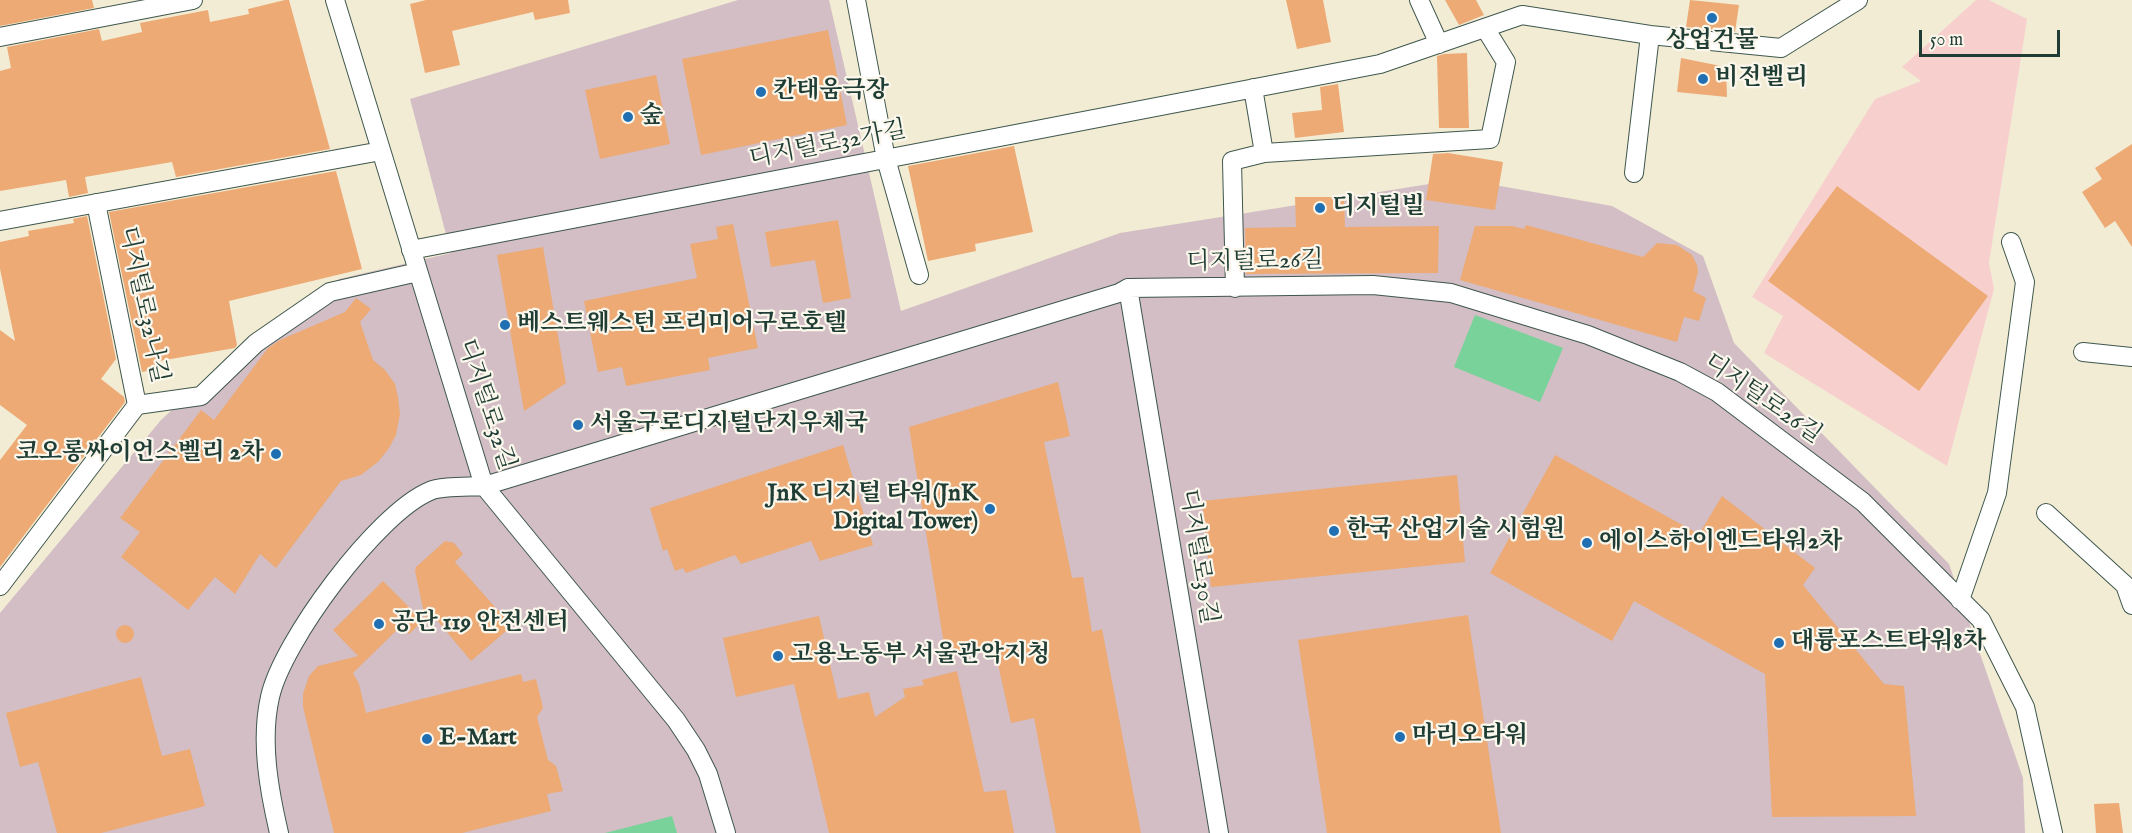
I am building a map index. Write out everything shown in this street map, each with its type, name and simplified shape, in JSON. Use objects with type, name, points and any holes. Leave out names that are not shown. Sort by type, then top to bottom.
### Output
[{"type":"street","points":[[0,37],[193,0]]},
{"type":"street","name":"디지털로32길","points":[[335,0],[484,486],[676,720],[696,750],[708,774],[726,833]]},
{"type":"street","points":[[856,0],[886,159],[920,275]]},
{"type":"street","points":[[1419,0],[1438,44]]},
{"type":"street","name":"디지털로32가길","points":[[411,250],[1380,64],[1522,15],[1650,35],[1781,48],[1858,0]]},
{"type":"street","points":[[1235,288],[1232,161],[1264,153],[1490,139],[1506,62],[1485,28]]},
{"type":"street","points":[[1634,173],[1650,35]]},
{"type":"street","points":[[1252,88],[1264,153]]},
{"type":"street","name":"디지털로32나길","points":[[0,221],[381,151]]},
{"type":"street","name":"디지털로32나길","points":[[0,586],[137,405],[96,203]]},
{"type":"street","points":[[1960,600],[1997,493],[2025,282],[2011,242]]},
{"type":"street","points":[[137,405],[201,396],[256,343],[330,291],[418,272]]},
{"type":"street","name":"디지털로26길","points":[[279,833],[272,802],[266,741],[270,694],[278,674],[295,637],[340,573],[392,516],[431,490],[484,486],[1119,293],[1128,288],[1373,285],[1451,293],[1588,335],[1680,372],[1717,392],[1863,502],[1982,620],[2025,707],[2054,833]]},
{"type":"street","name":"디지털로30길","points":[[1128,288],[1219,833]]},
{"type":"street","points":[[2083,352],[2132,357]]},
{"type":"street","points":[[2046,513],[2125,585],[2132,605]]},
{"type":"shaded area","points":[[738,0],[829,0],[901,311],[1120,233],[1461,179],[1612,206],[1703,256],[1734,343],[1949,564],[2023,778],[2025,833],[0,833],[0,613],[161,420],[252,337],[339,279],[451,253],[410,99]]},
{"type":"shaded area","points":[[1976,0],[1989,0],[2027,19],[1989,263],[1994,289],[1947,466],[1764,353],[1783,316],[1752,297],[1875,99],[1921,81],[1902,67]]},
{"type":"green space","points":[[1475,315],[1563,348],[1540,402],[1454,367]]},
{"type":"green space","points":[[672,816],[677,833],[605,833]]},
{"type":"building","points":[[0,0],[92,0],[94,8],[0,26]]},
{"type":"building","points":[[289,0],[330,149],[176,177],[172,162],[85,177],[88,193],[69,197],[66,180],[0,191],[0,71],[11,68],[7,47],[99,29],[102,41],[142,32],[140,23],[208,10],[210,22],[249,14],[248,9]]},
{"type":"building","points":[[426,0],[568,0],[570,13],[535,20],[533,12],[452,31],[460,65],[425,73],[410,4]]},
{"type":"building","points":[[1286,0],[1323,0],[1331,42],[1297,49]]},
{"type":"building","points":[[1445,0],[1476,0],[1484,15],[1459,25]]},
{"type":"building","name":"상업건물","points":[[1690,0],[1739,5],[1735,32],[1686,27]]},
{"type":"building","points":[[828,30],[847,125],[701,155],[682,59]]},
{"type":"building","points":[[1467,53],[1469,128],[1439,128],[1437,56]]},
{"type":"building","name":"비전벨리","points":[[1681,58],[1726,67],[1727,97],[1677,92]]},
{"type":"building","name":"숲","points":[[656,75],[670,144],[600,159],[585,90]]},
{"type":"building","points":[[1338,84],[1344,132],[1295,138],[1292,113],[1322,110],[1320,87]]},
{"type":"building","points":[[2132,144],[2132,247],[2115,221],[2105,228],[2082,192],[2102,179],[2095,168]]},
{"type":"building","points":[[1014,146],[1033,232],[975,244],[976,251],[928,261],[908,166]]},
{"type":"building","points":[[1448,153],[1503,162],[1495,210],[1426,200],[1433,154]]},
{"type":"building","points":[[336,171],[362,269],[229,301],[237,345],[235,348],[159,361],[161,368],[142,372],[109,212]]},
{"type":"building","points":[[1837,186],[1988,296],[1919,391],[1768,281]]},
{"type":"building","points":[[1295,197],[1344,197],[1345,227],[1439,226],[1438,273],[1246,274],[1245,228],[1296,227]]},
{"type":"building","points":[[87,216],[116,359],[101,379],[124,397],[125,402],[0,567],[0,460],[27,425],[0,405],[0,330],[15,341],[0,269],[0,242],[29,236],[28,231],[74,223],[73,219]]},
{"type":"building","points":[[838,220],[851,298],[823,303],[815,260],[771,267],[765,232]]},
{"type":"building","points":[[733,224],[758,348],[708,358],[710,370],[626,386],[622,367],[598,372],[584,301],[697,278],[690,244],[718,239],[716,227]]},
{"type":"building","points":[[1526,225],[1643,257],[1657,243],[1677,245],[1692,255],[1697,265],[1698,272],[1693,291],[1706,298],[1699,321],[1684,317],[1677,342],[1460,280],[1475,226],[1512,226],[1524,229]]},
{"type":"building","points":[[543,247],[566,383],[524,411],[497,255]]},
{"type":"building","name":"코오롱싸이언스벨리 2차","points":[[356,298],[371,309],[360,322],[373,360],[385,370],[395,384],[398,397],[400,414],[396,435],[389,448],[379,461],[361,475],[341,481],[276,568],[260,554],[235,594],[215,577],[188,610],[121,557],[140,532],[120,518],[201,410],[214,420],[268,348],[280,340],[345,312]]},
{"type":"building","name":"JnK 디지털 타워(JnK Digital Tower)","points":[[1058,382],[1070,436],[1044,442],[1072,578],[1083,577],[1092,632],[1102,629],[1141,833],[1056,833],[1034,718],[1011,723],[994,646],[946,657],[909,427]]},
{"type":"building","points":[[843,445],[873,545],[820,561],[811,541],[741,564],[735,555],[686,573],[683,568],[675,571],[667,549],[663,551],[650,508]]},
{"type":"building","name":"대륭포스트타워8차","points":[[1555,455],[1699,534],[1722,496],[1815,568],[1803,585],[1884,684],[1904,686],[1916,816],[1772,817],[1765,674],[1634,601],[1612,641],[1490,573]]},
{"type":"building","name":"한국 산업기술 시험원","points":[[1457,475],[1465,562],[1211,587],[1202,501]]},
{"type":"building","points":[[445,541],[454,543],[463,554],[455,562],[512,626],[471,661],[431,613],[425,618],[416,567]]},
{"type":"building","name":"E-Mart","points":[[383,581],[423,621],[409,634],[400,627],[353,673],[359,684],[366,713],[521,674],[523,682],[536,679],[543,708],[537,717],[548,760],[556,766],[563,791],[547,794],[551,811],[462,833],[334,833],[303,707],[303,694],[309,676],[318,666],[358,656],[333,630]]},
{"type":"building","name":"마리오타워","points":[[1468,615],[1501,833],[1327,833],[1298,640]]},
{"type":"building","points":[[819,616],[838,699],[869,692],[875,717],[905,697],[903,689],[924,685],[922,680],[957,671],[984,792],[1006,790],[1014,833],[829,833],[794,684],[736,697],[723,638]]},
{"type":"building","points":[[121,625],[129,625],[134,630],[132,641],[121,643],[116,638],[116,630]]},
{"type":"building","points":[[141,677],[162,756],[190,749],[205,806],[101,833],[57,833],[38,762],[20,767],[6,713]]},
{"type":"building","points":[[2119,803],[2123,833],[2096,833],[2094,804]]},
{"type":"place","name":"상업건물","points":[[1712,18]]},
{"type":"place","name":"비전벨리","points":[[1703,79]]},
{"type":"place","name":"칸태움극장","points":[[761,92]]},
{"type":"place","name":"숲","points":[[628,117]]},
{"type":"place","name":"디지털빌","points":[[1320,208]]},
{"type":"place","name":"베스트웨스턴 프리미어구로호텔","points":[[505,325]]},
{"type":"place","name":"서울구로디지털단지우체국","points":[[578,425]]},
{"type":"place","name":"코오롱싸이언스벨리 2차","points":[[276,454]]},
{"type":"place","name":"JnK 디지털 타워(JnK Digital Tower)","points":[[990,509]]},
{"type":"place","name":"한국 산업기술 시험원","points":[[1334,531]]},
{"type":"place","name":"에이스하이엔드타워2차","points":[[1587,543]]},
{"type":"place","name":"공단 119 안전센터","points":[[379,624]]},
{"type":"place","name":"대륭포스트타워8차","points":[[1779,643]]},
{"type":"place","name":"고용노동부 서울관악지청","points":[[778,656]]},
{"type":"place","name":"마리오타워","points":[[1400,737]]},
{"type":"place","name":"E-Mart","points":[[427,739]]}]
